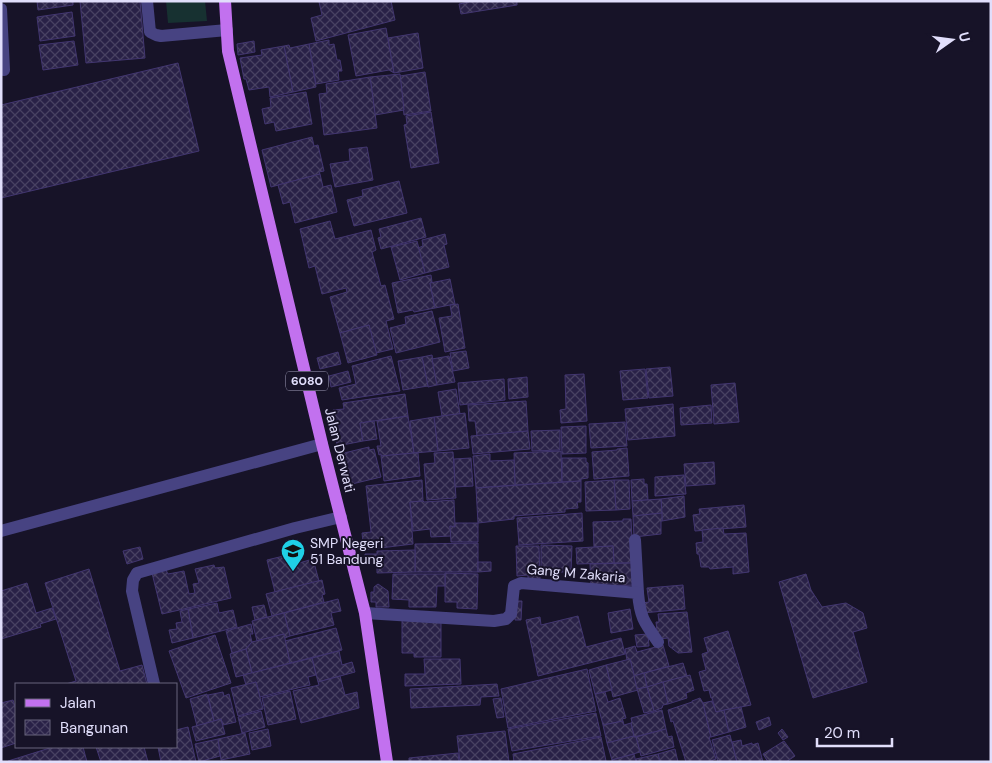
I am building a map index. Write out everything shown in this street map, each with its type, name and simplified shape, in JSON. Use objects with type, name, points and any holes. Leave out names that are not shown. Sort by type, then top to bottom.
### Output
[{"type":"main road","name":"Jalan Derwati","points":[[225,1],[228,51],[322,444],[366,613],[387,762]]},
{"type":"street","points":[[147,1],[150,32],[156,35],[227,30]]},
{"type":"street","points":[[1,10],[4,70]]},
{"type":"street","points":[[1,531],[322,444]]},
{"type":"street","points":[[154,683],[132,591],[133,580],[137,573],[341,517]]},
{"type":"street","points":[[635,540],[638,593]]},
{"type":"street","name":"Gang M Zakaria","points":[[366,613],[494,621],[506,619],[511,614],[514,586],[521,583],[638,593],[641,615],[658,642]]},
{"type":"green space","points":[[166,1],[205,1],[207,21],[168,23]]},
{"type":"building","points":[[37,1],[73,1],[73,5],[38,10]]},
{"type":"building","points":[[80,1],[140,1],[145,58],[86,63]]},
{"type":"building","points":[[391,1],[395,20],[316,41],[311,18],[322,15],[319,2]]},
{"type":"building","points":[[469,1],[517,1],[517,5],[461,14],[459,4]]},
{"type":"building","points":[[72,12],[75,36],[40,41],[37,17]]},
{"type":"building","points":[[386,28],[394,73],[389,70],[356,76],[348,35]]},
{"type":"building","points":[[418,33],[423,68],[394,73],[388,38]]},
{"type":"building","points":[[329,40],[329,45],[334,44],[337,60],[340,60],[342,71],[338,71],[339,80],[316,84],[309,44]]},
{"type":"building","points":[[74,41],[78,65],[43,70],[39,45]]},
{"type":"building","points":[[254,41],[255,52],[238,55],[237,44]]},
{"type":"building","points":[[309,44],[316,87],[293,92],[284,46],[289,45],[290,48]]},
{"type":"building","points":[[284,46],[293,92],[270,97],[269,87],[249,90],[246,79],[244,79],[240,58],[262,55],[261,50]]},
{"type":"building","points":[[178,63],[199,151],[1,198],[1,105]]},
{"type":"building","points":[[425,72],[431,111],[404,115],[400,76]]},
{"type":"building","points":[[400,74],[404,110],[375,115],[370,77]]},
{"type":"building","points":[[370,77],[377,128],[324,135],[319,94],[327,93],[326,84]]},
{"type":"building","points":[[306,92],[312,124],[276,131],[274,122],[265,124],[262,109],[271,107],[270,98]]},
{"type":"building","points":[[431,112],[439,163],[411,168],[404,125],[407,124],[406,116]]},
{"type":"building","points":[[312,137],[314,146],[318,145],[324,171],[319,172],[320,174],[271,187],[262,150]]},
{"type":"building","points":[[367,147],[373,180],[335,187],[330,164],[350,161],[349,149]]},
{"type":"building","points":[[320,174],[323,187],[331,185],[337,212],[295,223],[290,202],[283,204],[278,185]]},
{"type":"building","points":[[399,181],[407,213],[354,226],[347,200],[363,196],[362,190]]},
{"type":"building","points":[[421,218],[426,237],[381,249],[378,238],[381,237],[379,229]]},
{"type":"building","points":[[330,221],[335,239],[371,230],[376,250],[372,252],[381,286],[385,285],[394,319],[386,321],[393,349],[376,353],[369,325],[340,333],[330,297],[347,292],[346,288],[322,294],[315,266],[309,268],[300,229]]},
{"type":"building","points":[[445,234],[447,244],[444,245],[449,267],[425,273],[418,248],[423,246],[422,240]]},
{"type":"building","points":[[417,241],[425,273],[400,280],[391,247]]},
{"type":"building","points":[[431,275],[432,282],[430,283],[435,308],[398,313],[392,283]]},
{"type":"building","points":[[450,279],[455,304],[435,308],[430,283]]},
{"type":"building","points":[[458,304],[465,348],[445,352],[439,318],[452,316],[450,305]]},
{"type":"building","points":[[432,311],[440,342],[396,353],[390,328],[406,324],[405,317]]},
{"type":"building","points":[[369,325],[377,355],[348,363],[340,333]]},
{"type":"building","points":[[466,351],[469,368],[453,371],[450,353]]},
{"type":"building","points":[[338,352],[341,364],[320,369],[317,358]]},
{"type":"building","points":[[432,355],[437,385],[428,387],[422,357]]},
{"type":"building","points":[[391,356],[400,391],[342,400],[339,388],[356,384],[352,366]]},
{"type":"building","points":[[449,356],[455,382],[437,385],[432,359]]},
{"type":"building","points":[[422,357],[428,386],[403,390],[398,361]]},
{"type":"building","points":[[670,367],[673,396],[649,398],[646,369]]},
{"type":"building","points":[[645,369],[648,398],[623,400],[620,371]]},
{"type":"building","points":[[348,371],[351,382],[331,387],[329,376]]},
{"type":"building","points":[[584,374],[587,421],[561,423],[560,410],[566,409],[565,375]]},
{"type":"building","points":[[527,377],[528,397],[509,399],[508,379]]},
{"type":"building","points":[[504,379],[505,400],[460,405],[458,383]]},
{"type":"building","points":[[735,383],[739,422],[714,424],[711,385]]},
{"type":"building","points":[[456,389],[460,414],[442,416],[438,392]]},
{"type":"building","points":[[405,394],[408,416],[360,423],[363,441],[337,446],[333,410],[344,409],[343,403]]},
{"type":"building","points":[[526,401],[528,431],[477,436],[475,421],[469,421],[468,405]]},
{"type":"building","points":[[673,404],[675,436],[628,440],[625,409]]},
{"type":"building","points":[[711,405],[712,423],[681,425],[680,408]]},
{"type":"building","points":[[465,413],[469,448],[438,451],[434,417]]},
{"type":"building","points":[[408,416],[414,453],[379,455],[377,446],[381,446],[377,421]]},
{"type":"building","points":[[434,417],[438,451],[414,453],[410,421]]},
{"type":"building","points":[[374,421],[377,439],[363,441],[360,423]]},
{"type":"building","points":[[625,422],[627,446],[591,448],[589,424]]},
{"type":"building","points":[[586,426],[586,453],[562,454],[561,427]]},
{"type":"building","points":[[560,430],[560,450],[532,451],[531,431]]},
{"type":"building","points":[[528,431],[530,449],[473,454],[471,436]]},
{"type":"building","points":[[369,447],[369,450],[374,449],[381,477],[352,484],[344,453]]},
{"type":"building","points":[[627,448],[629,476],[594,479],[592,452]]},
{"type":"building","points":[[561,451],[562,482],[515,485],[514,453]]},
{"type":"building","points":[[453,452],[456,498],[427,500],[424,464],[435,463],[434,453]]},
{"type":"building","points":[[418,453],[420,476],[384,481],[381,456]]},
{"type":"building","points":[[490,454],[490,461],[514,460],[515,485],[476,488],[473,456]]},
{"type":"building","points":[[471,458],[473,486],[455,487],[454,459]]},
{"type":"building","points":[[562,458],[586,458],[588,478],[581,479],[581,481],[562,482]]},
{"type":"building","points":[[714,462],[715,484],[686,486],[684,464]]},
{"type":"building","points":[[684,475],[686,494],[655,496],[655,477]]},
{"type":"building","points":[[644,479],[644,484],[647,484],[648,500],[632,501],[631,480]]},
{"type":"building","points":[[422,480],[423,501],[410,502],[413,544],[364,550],[362,533],[371,532],[366,486]]},
{"type":"building","points":[[614,480],[629,480],[630,509],[616,510]]},
{"type":"building","points":[[614,480],[616,510],[586,511],[585,482]]},
{"type":"building","points":[[581,481],[581,502],[577,502],[578,508],[565,509],[565,512],[514,516],[514,519],[478,523],[476,488]]},
{"type":"building","points":[[684,496],[685,517],[662,521],[661,499]]},
{"type":"building","points":[[661,499],[662,513],[633,516],[632,501]]},
{"type":"building","points":[[454,500],[455,527],[450,526],[451,536],[431,537],[430,529],[413,531],[410,502]]},
{"type":"building","points":[[744,505],[746,527],[695,531],[693,515],[700,514],[699,509]]},
{"type":"building","points":[[582,513],[583,541],[519,545],[517,518]]},
{"type":"building","points":[[662,513],[661,534],[634,537],[633,516]]},
{"type":"building","points":[[623,519],[631,519],[633,563],[614,563],[613,546],[594,547],[593,522],[623,521]]},
{"type":"building","points":[[455,523],[478,523],[478,542],[451,542],[450,526],[455,527]]},
{"type":"building","points":[[723,528],[724,534],[746,533],[749,572],[733,574],[733,567],[710,569],[709,567],[701,567],[696,543],[703,542],[702,530]]},
{"type":"building","points":[[478,543],[478,572],[415,572],[415,544]]},
{"type":"building","points":[[541,545],[572,546],[571,572],[541,572]]},
{"type":"building","points":[[516,546],[539,546],[540,579],[528,579],[528,575],[517,576]]},
{"type":"building","points":[[613,546],[614,563],[577,564],[576,548]]},
{"type":"building","points":[[140,547],[143,559],[127,564],[123,551]]},
{"type":"building","points":[[415,550],[415,572],[377,573],[377,564],[365,563],[365,554],[377,554],[377,551]]},
{"type":"building","name":"SMP Negeri 51 Bandung","points":[[296,553],[299,563],[313,559],[319,581],[275,592],[267,560]]},
{"type":"building","points":[[478,562],[491,562],[491,571],[478,572]]},
{"type":"building","points":[[633,563],[635,585],[591,587],[590,564]]},
{"type":"building","points":[[214,565],[215,568],[224,567],[231,598],[162,614],[152,573],[166,570],[168,574],[184,571],[189,594],[195,593],[193,584],[199,583],[195,569]]},
{"type":"building","points":[[89,569],[120,671],[142,665],[147,683],[69,683],[76,681],[45,583]]},
{"type":"building","points":[[445,573],[478,574],[477,609],[457,608],[457,602],[445,602]]},
{"type":"building","points":[[393,574],[445,574],[445,586],[437,586],[436,607],[409,607],[409,600],[392,599]]},
{"type":"building","points":[[806,574],[811,590],[822,607],[846,603],[863,613],[867,628],[853,632],[867,682],[813,698],[779,582]]},
{"type":"building","points":[[322,580],[325,594],[322,595],[324,602],[272,616],[266,594]]},
{"type":"building","points":[[27,583],[36,613],[52,608],[56,619],[40,624],[41,627],[1,639],[1,591]]},
{"type":"building","points":[[378,584],[388,591],[389,607],[376,607],[376,602],[371,602],[371,592],[374,592],[374,587]]},
{"type":"building","points":[[683,585],[685,609],[643,613],[642,603],[649,602],[647,588]]},
{"type":"building","points":[[338,599],[341,611],[331,613],[334,625],[290,636],[284,613]]},
{"type":"building","points":[[516,601],[522,601],[521,620],[515,620]]},
{"type":"building","points":[[217,603],[219,613],[233,610],[237,627],[193,638],[188,609]]},
{"type":"building","points":[[264,605],[267,617],[255,620],[252,607]]},
{"type":"building","points":[[188,609],[193,638],[172,643],[169,630],[177,629],[176,623],[182,622],[180,611]]},
{"type":"building","points":[[630,609],[633,629],[611,633],[608,613]]},
{"type":"building","points":[[687,612],[692,652],[678,653],[669,646],[668,638],[658,639],[656,622],[659,622],[658,614]]},
{"type":"building","points":[[284,613],[290,636],[285,638],[284,634],[257,641],[252,621]]},
{"type":"building","points":[[578,616],[586,647],[621,638],[625,654],[538,676],[526,620],[540,617],[541,625]]},
{"type":"building","points":[[402,619],[441,622],[441,657],[414,657],[414,653],[402,653]]},
{"type":"building","points":[[251,624],[253,634],[250,634],[252,642],[246,649],[232,653],[226,631]]},
{"type":"building","points":[[336,628],[342,650],[290,663],[285,641]]},
{"type":"building","points":[[728,631],[751,705],[716,712],[709,690],[704,691],[699,672],[706,670],[702,654],[708,652],[704,638]]},
{"type":"building","points":[[284,634],[290,663],[252,673],[246,649],[252,642]]},
{"type":"building","points":[[648,634],[649,646],[637,647],[635,635]]},
{"type":"building","points":[[215,635],[231,683],[186,698],[169,651]]},
{"type":"building","points":[[663,645],[669,666],[634,676],[630,659],[627,660],[625,649],[635,646],[637,652]]},
{"type":"building","points":[[246,649],[252,673],[236,677],[230,654]]},
{"type":"building","points":[[339,651],[342,665],[352,662],[355,672],[318,682],[312,658]]},
{"type":"building","points":[[312,658],[316,675],[308,677],[310,685],[260,697],[256,682],[246,685],[243,675]]},
{"type":"building","points":[[424,659],[460,659],[461,684],[405,686],[405,674],[425,674]]},
{"type":"building","points":[[630,659],[638,690],[613,697],[606,665]]},
{"type":"building","points":[[683,663],[687,676],[647,687],[644,673]]},
{"type":"building","points":[[606,665],[612,690],[595,694],[589,670]]},
{"type":"building","points":[[587,669],[596,711],[508,728],[501,689]]},
{"type":"building","points":[[644,673],[647,687],[637,689],[634,676]]},
{"type":"building","points":[[690,675],[694,690],[686,693],[687,698],[668,704],[663,682]]},
{"type":"building","points":[[340,676],[345,695],[357,692],[359,708],[301,723],[293,691],[319,685],[318,682]]},
{"type":"building","points":[[256,682],[263,709],[238,716],[231,688]]},
{"type":"building","points":[[663,682],[668,704],[654,711],[647,687]]},
{"type":"building","points":[[497,684],[499,696],[481,697],[480,705],[411,708],[410,689]]},
{"type":"building","points":[[647,687],[654,711],[644,713],[637,689]]},
{"type":"building","points":[[290,691],[296,719],[268,725],[262,698]]},
{"type":"building","points":[[223,692],[224,696],[229,694],[236,722],[223,725],[221,719],[214,721],[208,695]]},
{"type":"building","points":[[605,692],[608,702],[620,698],[626,718],[622,719],[623,721],[603,725],[595,694]]},
{"type":"building","points":[[207,694],[214,721],[197,726],[190,699]]},
{"type":"building","points":[[501,698],[504,717],[497,718],[493,699]]},
{"type":"building","points":[[700,698],[703,703],[711,737],[709,737],[716,759],[708,762],[686,762],[668,710]]},
{"type":"building","points":[[13,700],[15,707],[15,743],[1,748],[1,703]]},
{"type":"building","points":[[712,701],[716,712],[724,710],[729,732],[711,737],[703,703]]},
{"type":"building","points":[[741,707],[746,727],[729,732],[724,710]]},
{"type":"building","points":[[662,710],[666,729],[634,737],[631,718]]},
{"type":"building","points":[[261,711],[265,727],[242,733],[238,717]]},
{"type":"building","points":[[596,713],[601,736],[512,751],[508,729]]},
{"type":"building","points":[[769,717],[771,725],[759,730],[756,722]]},
{"type":"building","points":[[221,719],[225,734],[196,741],[192,727]]},
{"type":"building","points":[[623,721],[624,725],[631,723],[634,736],[607,743],[603,725]]},
{"type":"building","points":[[188,727],[196,762],[161,762],[158,748],[178,748],[178,730]]},
{"type":"building","points":[[268,729],[271,746],[252,750],[249,733]]},
{"type":"building","points":[[666,729],[668,737],[672,736],[674,747],[641,756],[636,737]]},
{"type":"building","points":[[782,729],[788,737],[783,740],[778,733]]},
{"type":"building","points":[[505,731],[509,762],[460,762],[457,736]]},
{"type":"building","points":[[245,733],[250,754],[221,760],[218,739]]},
{"type":"building","points":[[730,735],[737,762],[718,762],[712,740]]},
{"type":"building","points":[[601,737],[606,761],[514,762],[513,754]]},
{"type":"building","points":[[636,737],[640,752],[612,760],[607,743]]},
{"type":"building","points":[[218,739],[220,756],[199,762],[195,744]]},
{"type":"building","points":[[741,740],[742,746],[758,743],[763,762],[737,762],[732,742]]},
{"type":"building","points":[[784,741],[795,756],[786,762],[768,762],[763,754]]},
{"type":"building","points":[[50,748],[83,748],[87,762],[8,762]]},
{"type":"building","points":[[96,748],[144,748],[148,762],[101,762]]},
{"type":"building","points":[[675,749],[678,762],[660,762],[658,754]]},
{"type":"building","points":[[458,753],[459,762],[409,762],[409,758]]},
{"type":"building","points":[[634,754],[636,762],[612,762],[612,760]]},
{"type":"building","points":[[658,754],[660,762],[637,762],[636,759]]},
{"type":"place","name":"SMP Negeri 51 Bandung","points":[[293,572]]}]
